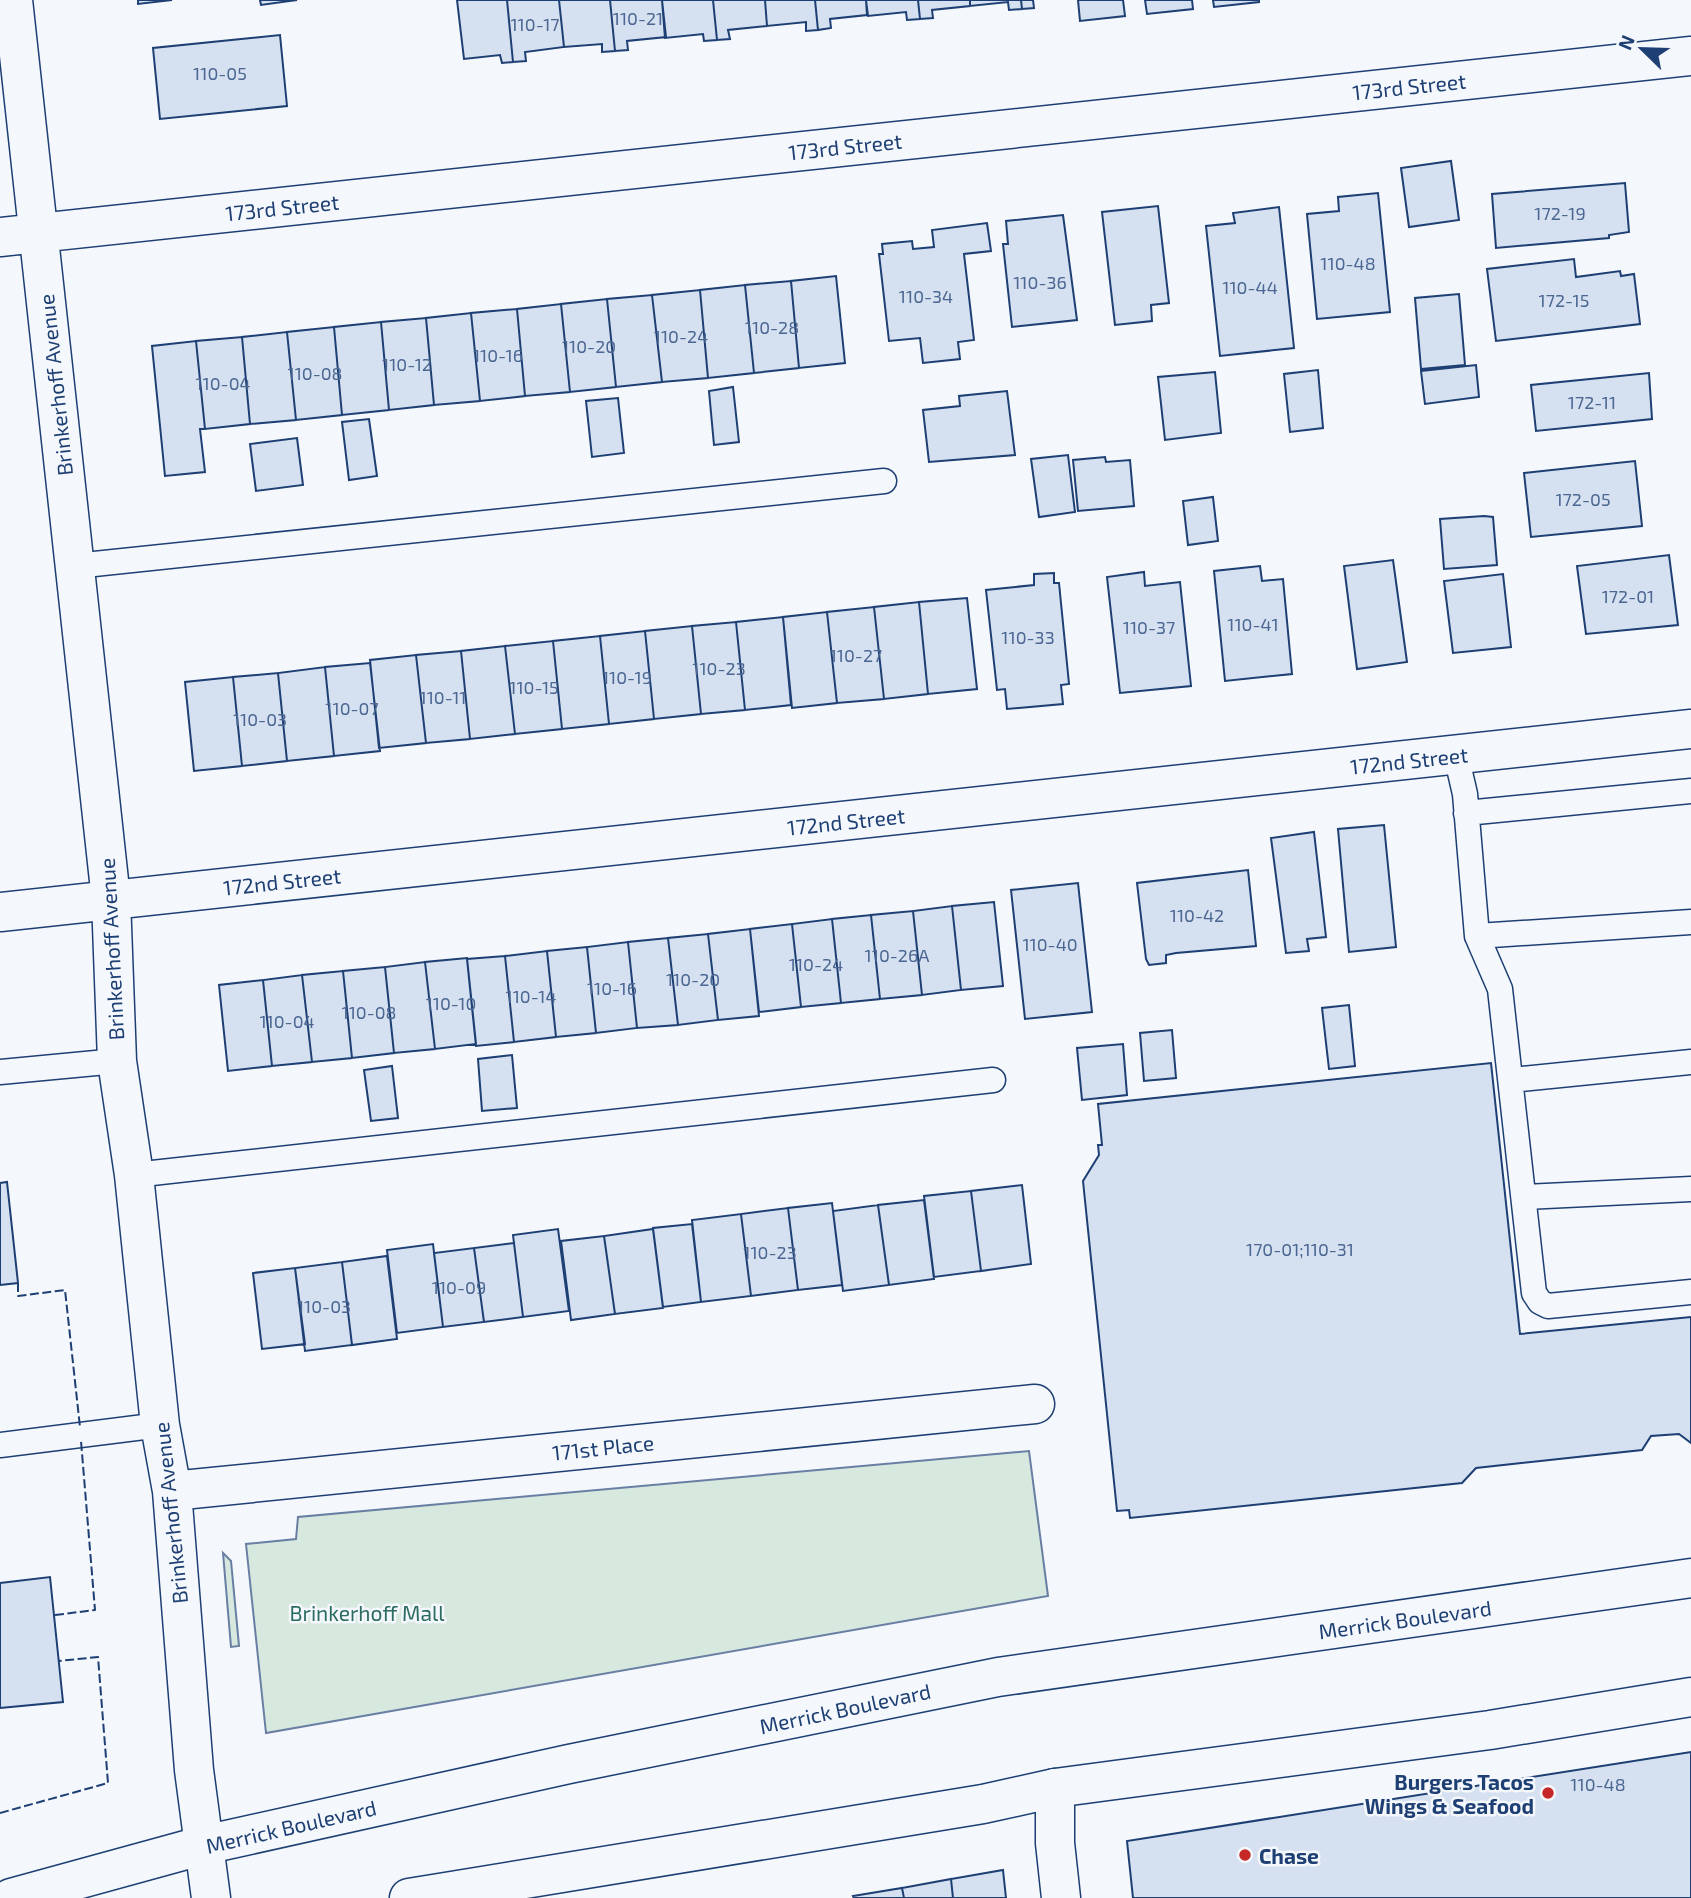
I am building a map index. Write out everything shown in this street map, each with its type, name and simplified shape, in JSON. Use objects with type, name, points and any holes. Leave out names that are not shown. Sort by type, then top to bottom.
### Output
[{"type":"street","name":"Brinkerhoff Avenue","points":[[13,0],[111,899],[117,1061],[134,1175],[160,1425],[172,1491],[194,1770],[211,1898]]},
{"type":"street","name":"173rd Street","points":[[0,237],[1691,56]]},
{"type":"street","name":"172nd Street","points":[[0,912],[1691,729]]},
{"type":"street","name":"171st Place","points":[[172,1491],[1035,1404]]},
{"type":"street","name":"Merrick Boulevard","points":[[11,1898],[204,1844],[556,1767],[998,1677],[1691,1578]]},
{"type":"street","points":[[409,1898],[984,1804],[1055,1787],[1490,1730],[1691,1697]]},
{"type":"street","points":[[1055,1787],[1055,1843],[1060,1898]]},
{"type":"lane","points":[[75,566],[884,481]]},
{"type":"lane","points":[[1456,755],[1466,813],[1477,936],[1500,989],[1534,1293],[1540,1302],[1548,1306],[1691,1292]]},
{"type":"lane","points":[[1466,813],[1691,791]]},
{"type":"lane","points":[[1477,936],[1691,922]]},
{"type":"lane","points":[[0,1072],[117,1061]]},
{"type":"lane","points":[[1511,1080],[1691,1062]]},
{"type":"lane","points":[[134,1175],[993,1080]]},
{"type":"lane","points":[[1525,1197],[1691,1189]]},
{"type":"lane","points":[[0,1445],[160,1425]]},
{"type":"green space","name":"Brinkerhoff Mall","points":[[1029,1451],[1048,1596],[266,1733],[246,1544],[296,1539],[298,1517]]},
{"type":"green space","points":[[223,1553],[231,1561],[239,1646],[231,1647]]},
{"type":"building","points":[[138,0],[172,0],[138,4]]},
{"type":"building","points":[[260,0],[297,0],[261,5]]},
{"type":"building","points":[[457,0],[507,0],[513,62],[502,63],[500,55],[464,59]]},
{"type":"building","points":[[507,0],[559,0],[564,47],[525,52],[526,61],[513,62]]},
{"type":"building","points":[[559,0],[610,0],[615,51],[602,52],[602,44],[564,47]]},
{"type":"building","points":[[610,0],[662,0],[666,37],[627,41],[628,50],[615,51]]},
{"type":"building","points":[[662,0],[713,0],[717,40],[704,41],[703,34],[665,38]]},
{"type":"building","points":[[713,0],[765,0],[767,26],[728,30],[730,39],[717,40]]},
{"type":"building","points":[[765,0],[815,0],[818,30],[806,31],[806,22],[767,26]]},
{"type":"building","points":[[815,0],[866,0],[867,15],[830,19],[831,28],[818,30]]},
{"type":"building","points":[[866,0],[918,0],[920,19],[907,20],[906,12],[868,16]]},
{"type":"building","points":[[918,0],[970,0],[970,6],[932,10],[933,18],[920,19]]},
{"type":"building","points":[[970,0],[1021,0],[1022,9],[1009,10],[1008,2],[970,6]]},
{"type":"building","points":[[1021,0],[1033,0],[1034,8],[1022,9]]},
{"type":"building","points":[[1078,0],[1123,0],[1125,16],[1080,21]]},
{"type":"building","points":[[1145,0],[1192,0],[1193,9],[1147,14]]},
{"type":"building","points":[[1213,0],[1259,0],[1259,2],[1214,7]]},
{"type":"building","points":[[280,35],[287,106],[160,119],[153,48]]},
{"type":"building","points":[[1451,161],[1459,220],[1409,227],[1401,168]]},
{"type":"building","points":[[1625,183],[1629,232],[1609,235],[1609,238],[1496,248],[1492,194]]},
{"type":"building","points":[[1378,193],[1390,312],[1317,319],[1307,214],[1339,211],[1338,197]]},
{"type":"building","points":[[1158,206],[1169,303],[1151,305],[1152,321],[1115,325],[1102,212]]},
{"type":"building","points":[[1279,207],[1294,348],[1220,356],[1206,226],[1235,223],[1233,213]]},
{"type":"building","points":[[1063,215],[1077,320],[1012,327],[1003,244],[1008,244],[1006,221]]},
{"type":"building","points":[[987,223],[991,251],[964,254],[974,340],[958,342],[960,359],[923,363],[920,338],[889,341],[879,254],[883,254],[882,244],[912,241],[913,249],[934,247],[932,230]]},
{"type":"building","points":[[1574,259],[1576,277],[1620,271],[1621,276],[1634,274],[1640,324],[1496,341],[1487,269]]},
{"type":"building","points":[[836,276],[845,363],[799,368],[791,281]]},
{"type":"building","points":[[791,281],[799,368],[754,373],[745,285]]},
{"type":"building","points":[[745,285],[754,373],[708,378],[700,290]]},
{"type":"building","points":[[700,290],[708,378],[662,382],[652,295]]},
{"type":"building","points":[[1459,294],[1465,365],[1421,369],[1415,298]]},
{"type":"building","points":[[652,295],[662,382],[616,387],[607,299]]},
{"type":"building","points":[[607,299],[616,387],[570,392],[561,304]]},
{"type":"building","points":[[561,304],[570,392],[525,396],[517,309]]},
{"type":"building","points":[[517,309],[525,396],[480,401],[471,313]]},
{"type":"building","points":[[471,313],[480,401],[434,405],[426,318]]},
{"type":"building","points":[[426,318],[434,405],[389,410],[381,322]]},
{"type":"building","points":[[381,322],[389,410],[342,415],[334,327]]},
{"type":"building","points":[[334,327],[342,415],[296,420],[287,332]]},
{"type":"building","points":[[287,332],[296,420],[250,424],[242,337]]},
{"type":"building","points":[[242,337],[250,424],[205,429],[196,341]]},
{"type":"building","points":[[196,341],[205,429],[200,429],[205,472],[165,476],[152,346]]},
{"type":"building","points":[[1476,365],[1479,397],[1425,404],[1421,371]]},
{"type":"building","points":[[1318,370],[1323,428],[1290,432],[1284,374]]},
{"type":"building","points":[[1215,372],[1221,433],[1165,440],[1158,377]]},
{"type":"building","points":[[1649,373],[1652,419],[1536,431],[1531,385]]},
{"type":"building","points":[[733,387],[739,442],[714,445],[709,391]]},
{"type":"building","points":[[1007,391],[1015,455],[929,462],[923,410],[960,406],[959,396]]},
{"type":"building","points":[[618,398],[624,453],[592,457],[586,401]]},
{"type":"building","points":[[369,419],[377,476],[349,480],[342,422]]},
{"type":"building","points":[[297,438],[303,485],[256,491],[250,444]]},
{"type":"building","points":[[1068,455],[1075,512],[1039,517],[1031,459]]},
{"type":"building","points":[[1105,457],[1106,462],[1130,460],[1134,506],[1078,511],[1073,460]]},
{"type":"building","points":[[1635,461],[1642,526],[1531,537],[1524,473]]},
{"type":"building","points":[[1213,497],[1218,541],[1188,545],[1183,501]]},
{"type":"building","points":[[1493,517],[1497,565],[1444,569],[1440,519]]},
{"type":"building","points":[[1669,555],[1678,625],[1586,634],[1577,566]]},
{"type":"building","points":[[1393,560],[1407,662],[1357,669],[1344,566]]},
{"type":"building","points":[[1260,566],[1262,581],[1283,579],[1292,674],[1225,681],[1214,571]]},
{"type":"building","points":[[1144,572],[1145,586],[1180,582],[1191,686],[1120,693],[1107,577]]},
{"type":"building","points":[[1054,573],[1054,583],[1059,583],[1069,684],[1061,685],[1063,704],[1007,709],[1005,689],[997,690],[986,590],[1034,585],[1034,574]]},
{"type":"building","points":[[1503,574],[1511,647],[1453,653],[1444,581]]},
{"type":"building","points":[[967,598],[977,689],[928,694],[919,602]]},
{"type":"building","points":[[919,602],[928,694],[884,699],[874,607]]},
{"type":"building","points":[[874,607],[884,699],[837,703],[827,612]]},
{"type":"building","points":[[827,612],[837,703],[792,708],[783,617]]},
{"type":"building","points":[[783,617],[791,705],[745,710],[736,622]]},
{"type":"building","points":[[736,622],[745,710],[701,714],[692,626]]},
{"type":"building","points":[[692,626],[701,714],[654,719],[645,631]]},
{"type":"building","points":[[645,631],[654,719],[609,724],[600,636]]},
{"type":"building","points":[[600,636],[609,724],[562,729],[553,641]]},
{"type":"building","points":[[553,641],[562,729],[515,734],[505,646]]},
{"type":"building","points":[[505,646],[515,734],[470,739],[461,651]]},
{"type":"building","points":[[461,651],[470,739],[426,743],[416,655]]},
{"type":"building","points":[[416,655],[426,743],[379,748],[370,660]]},
{"type":"building","points":[[370,663],[380,751],[334,756],[325,667]]},
{"type":"building","points":[[325,667],[334,756],[287,761],[278,673]]},
{"type":"building","points":[[278,673],[287,761],[242,766],[233,677]]},
{"type":"building","points":[[233,677],[242,766],[194,771],[185,682]]},
{"type":"building","points":[[1384,825],[1396,947],[1349,952],[1338,829]]},
{"type":"building","points":[[1314,832],[1326,937],[1307,939],[1309,951],[1286,953],[1271,838]]},
{"type":"building","points":[[1248,870],[1256,946],[1176,953],[1166,955],[1166,963],[1149,965],[1137,883]]},
{"type":"building","points":[[1078,883],[1092,1012],[1025,1019],[1011,890]]},
{"type":"building","points":[[994,902],[1003,986],[961,990],[952,906]]},
{"type":"building","points":[[952,906],[961,990],[922,995],[913,911]]},
{"type":"building","points":[[913,911],[922,995],[880,999],[871,915]]},
{"type":"building","points":[[871,915],[880,999],[841,1003],[832,919]]},
{"type":"building","points":[[832,919],[841,1003],[801,1007],[792,924]]},
{"type":"building","points":[[792,924],[801,1007],[759,1012],[750,929]]},
{"type":"building","points":[[750,929],[759,1016],[718,1020],[708,934]]},
{"type":"building","points":[[708,934],[718,1020],[678,1025],[668,938]]},
{"type":"building","points":[[668,938],[678,1025],[637,1028],[628,942]]},
{"type":"building","points":[[628,942],[637,1028],[596,1033],[587,947]]},
{"type":"building","points":[[587,947],[596,1033],[556,1037],[547,951]]},
{"type":"building","points":[[547,951],[556,1037],[514,1042],[505,956]]},
{"type":"building","points":[[505,956],[514,1042],[476,1046],[467,959]]},
{"type":"building","points":[[467,958],[476,1044],[435,1049],[425,962]]},
{"type":"building","points":[[425,962],[435,1049],[394,1053],[385,967]]},
{"type":"building","points":[[385,967],[394,1053],[352,1058],[343,971]]},
{"type":"building","points":[[343,971],[352,1058],[312,1062],[302,975]]},
{"type":"building","points":[[302,975],[312,1062],[272,1066],[263,980]]},
{"type":"building","points":[[263,980],[272,1066],[228,1071],[219,985]]},
{"type":"building","points":[[1349,1005],[1355,1066],[1329,1069],[1322,1008]]},
{"type":"building","points":[[1172,1030],[1176,1078],[1144,1081],[1140,1033]]},
{"type":"building","points":[[1123,1044],[1127,1095],[1082,1100],[1077,1048]]},
{"type":"building","points":[[512,1055],[517,1108],[482,1111],[478,1059]]},
{"type":"building","points":[[1491,1063],[1520,1334],[1691,1317],[1691,1443],[1679,1434],[1651,1436],[1642,1450],[1476,1468],[1462,1483],[1130,1518],[1129,1510],[1117,1511],[1083,1181],[1099,1155],[1098,1145],[1102,1145],[1098,1104]]},
{"type":"building","points":[[392,1066],[398,1118],[371,1121],[364,1070]]},
{"type":"building","points":[[7,1182],[18,1283],[0,1285],[0,1183]]},
{"type":"building","points":[[1022,1185],[1031,1264],[981,1271],[971,1191]]},
{"type":"building","points":[[971,1191],[981,1271],[934,1277],[924,1196]]},
{"type":"building","points":[[924,1200],[934,1279],[889,1285],[878,1205]]},
{"type":"building","points":[[832,1203],[842,1285],[798,1290],[788,1208]]},
{"type":"building","points":[[878,1205],[889,1285],[843,1291],[833,1211]]},
{"type":"building","points":[[788,1208],[798,1290],[751,1296],[741,1214]]},
{"type":"building","points":[[741,1214],[751,1296],[701,1302],[692,1220]]},
{"type":"building","points":[[692,1224],[701,1302],[663,1307],[653,1228]]},
{"type":"building","points":[[558,1229],[569,1311],[523,1317],[513,1235]]},
{"type":"building","points":[[653,1229],[663,1308],[615,1314],[604,1236]]},
{"type":"building","points":[[604,1236],[615,1314],[571,1320],[561,1241]]},
{"type":"building","points":[[514,1243],[523,1317],[484,1322],[474,1248]]},
{"type":"building","points":[[433,1244],[443,1327],[397,1333],[387,1250]]},
{"type":"building","points":[[474,1248],[484,1322],[443,1327],[434,1253]]},
{"type":"building","points":[[387,1256],[397,1339],[352,1345],[342,1262]]},
{"type":"building","points":[[342,1262],[352,1345],[305,1351],[295,1268]]},
{"type":"building","points":[[295,1268],[305,1344],[262,1349],[253,1273]]},
{"type":"building","points":[[50,1577],[63,1702],[0,1708],[0,1583]]},
{"type":"building","points":[[1691,1752],[1691,1898],[1133,1898],[1127,1841]]},
{"type":"building","points":[[1003,1870],[1006,1898],[953,1898],[951,1879]]},
{"type":"building","points":[[951,1879],[953,1898],[904,1898],[902,1888]]},
{"type":"building","points":[[902,1888],[904,1898],[853,1896]]},
{"type":"fence","points":[[18,1283],[18,1296],[65,1290],[80,1427]]},
{"type":"fence","points":[[55,1615],[95,1610],[81,1441]]},
{"type":"fence","points":[[0,1813],[108,1783],[98,1657],[59,1661]]},
{"type":"place","name":"Burgers Tacos Wings & Seafood","points":[[1548,1793]]},
{"type":"place","name":"Chase","points":[[1245,1855]]}]
